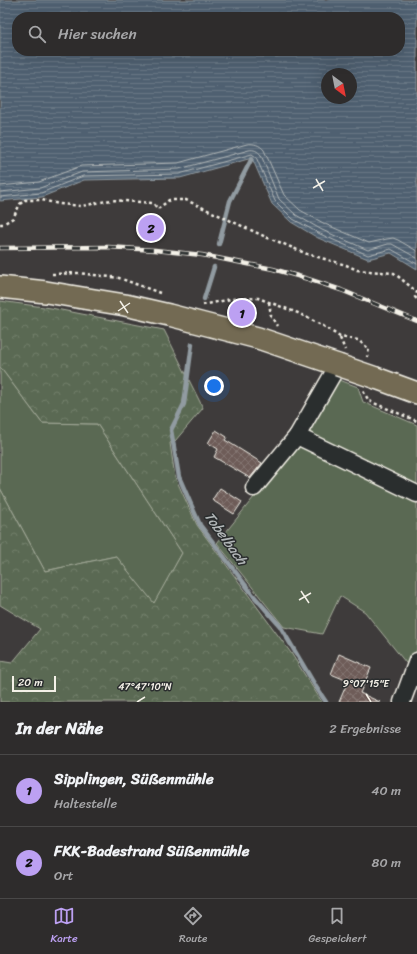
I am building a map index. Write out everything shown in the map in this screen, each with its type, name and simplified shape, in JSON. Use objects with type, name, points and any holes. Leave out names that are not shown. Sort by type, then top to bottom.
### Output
[{"type":"main road","points":[[0,287],[46,292],[125,305],[342,358],[369,384],[417,392]]},
{"type":"street","points":[[254,488],[296,436],[342,358]]},
{"type":"street","points":[[296,436],[417,494]]},
{"type":"street","points":[[402,702],[417,661]]},
{"type":"path","points":[[0,224],[3,224],[13,218],[20,204],[25,200],[42,200],[59,204],[82,206],[118,200],[153,203],[158,208],[169,200],[186,200],[268,238],[307,254],[346,265],[357,270],[394,273],[417,292],[415,297],[417,300]]},
{"type":"path","points":[[214,302],[231,299],[258,298],[298,313],[325,327],[340,337],[358,340],[369,350]]},
{"type":"path","points":[[340,337],[342,358]]},
{"type":"path","points":[[369,384],[364,395],[369,401],[417,421]]},
{"type":"green space","points":[[0,301],[51,308],[164,330],[203,408],[175,441],[170,443],[175,477],[197,525],[291,653],[322,702],[0,702],[0,661],[12,663],[40,629],[0,605],[0,488],[45,571],[116,556],[154,603],[182,553],[97,424],[42,423],[0,367]]},
{"type":"green space","points":[[0,367],[42,423],[97,424],[182,553],[154,604],[116,556],[45,571],[0,488]]},
{"type":"green space","points":[[337,379],[358,387],[363,402],[417,425],[417,649],[410,668],[365,612],[340,596],[322,634],[284,627],[217,543],[295,446]]},
{"type":"water","points":[[0,0],[417,0],[417,269],[391,253],[368,259],[318,238],[291,222],[272,204],[252,158],[180,178],[84,180],[42,197],[0,201]]},
{"type":"building","points":[[216,430],[227,437],[225,440],[262,463],[250,478],[214,457],[218,449],[208,443]]},
{"type":"building","points":[[220,488],[242,502],[234,514],[212,500]]},
{"type":"building","points":[[339,654],[371,668],[360,693],[380,702],[339,702],[348,681],[331,674]]},
{"type":"waterway","name":"Tobelbach","points":[[219,244],[230,201],[252,158]]},
{"type":"waterway","name":"Tobelbach","points":[[204,299],[214,267]]},
{"type":"waterway","name":"Tobelbach","points":[[192,344],[184,404],[171,430],[179,477],[200,525],[253,595],[280,626],[326,702]]},
{"type":"railway","points":[[0,248],[108,247],[202,255],[273,269],[308,279],[341,290],[417,321]]},
{"type":"place","name":"FKK-Badestrand Süßenmühle","points":[[151,228]]},
{"type":"place","name":"Sipplingen, Süßenmühle","points":[[242,313]]}]
